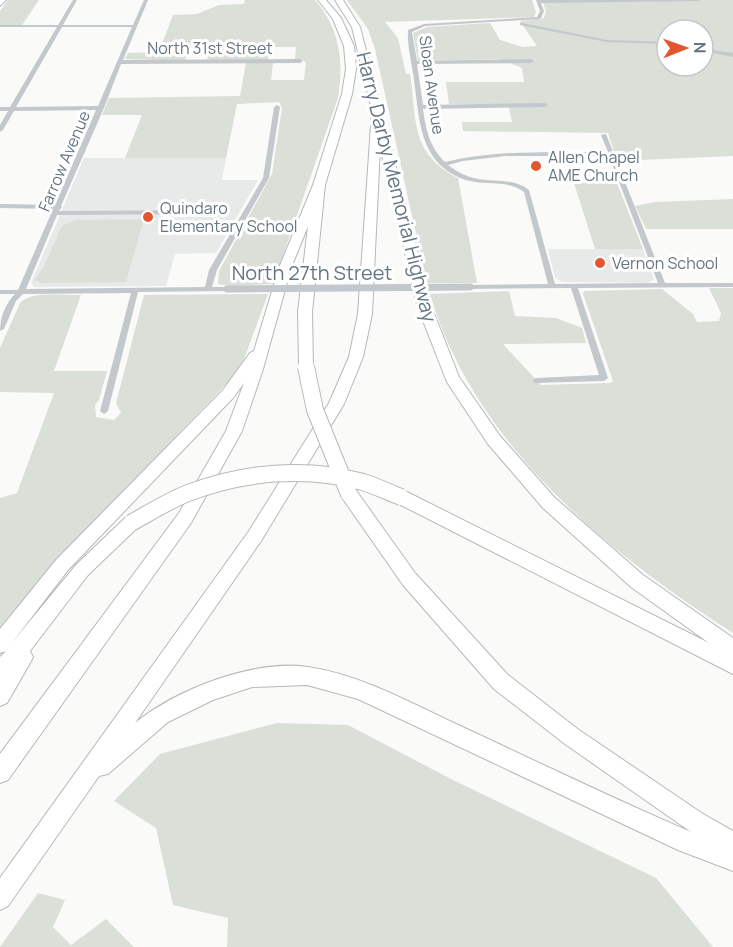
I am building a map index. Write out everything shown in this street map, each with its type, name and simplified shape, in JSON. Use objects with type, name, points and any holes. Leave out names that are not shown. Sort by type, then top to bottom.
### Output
[{"type":"highway","name":"Harry Darby Memorial Highway","points":[[322,0],[337,18],[349,46],[351,69],[347,94],[319,184],[305,312],[306,367],[315,410],[349,494],[409,579],[501,682],[582,743],[695,822],[733,844]]},
{"type":"highway","name":"Harry Darby Memorial Highway","points":[[339,0],[356,27],[425,308],[452,378],[494,441],[549,503],[637,581],[733,649]]},
{"type":"highway","points":[[0,898],[255,536],[336,404],[356,357],[365,314],[377,106]]},
{"type":"highway","points":[[0,772],[185,518],[234,431],[263,345],[285,268],[319,184]]},
{"type":"highway","points":[[0,644],[62,565],[228,394],[263,345]]},
{"type":"highway","points":[[0,672],[43,622],[82,570],[131,523],[186,494],[223,481],[258,475],[317,474],[362,482],[401,498],[733,665]]},
{"type":"highway","points":[[0,696],[43,622]]},
{"type":"highway","points":[[83,780],[161,715],[209,692],[252,678],[307,676],[361,690],[686,842],[733,859]]},
{"type":"main road","points":[[0,4],[3,0]]},
{"type":"street","points":[[0,130],[75,0]]},
{"type":"street","name":"Farrow Avenue","points":[[0,329],[13,300],[21,292],[58,210],[146,0]]},
{"type":"street","points":[[501,21],[539,18],[542,11],[538,1],[699,0]]},
{"type":"street","points":[[501,21],[607,41],[655,43]]},
{"type":"street","name":"Sloan Avenue","points":[[501,21],[424,25],[412,28],[410,31],[428,145],[444,164],[467,178],[510,183],[522,187],[530,195],[552,286]]},
{"type":"street","points":[[0,26],[135,26]]},
{"type":"street","points":[[715,52],[733,55]]},
{"type":"street","name":"North 31st Street","points":[[120,62],[300,61]]},
{"type":"street","points":[[414,63],[531,62]]},
{"type":"street","points":[[421,107],[545,105]]},
{"type":"street","points":[[208,289],[213,270],[266,178],[277,107]]},
{"type":"street","points":[[0,109],[101,108]]},
{"type":"street","points":[[604,135],[662,285]]},
{"type":"street","points":[[444,164],[478,156],[611,154]]},
{"type":"street","points":[[0,206],[58,210],[221,212]]},
{"type":"street","name":"North 27th Street","points":[[0,292],[733,285]]},
{"type":"street","points":[[537,381],[604,378],[574,286]]},
{"type":"street","points":[[104,411],[135,290]]},
{"type":"shaded area","points":[[8,0],[39,0],[22,25],[0,25],[0,11]]},
{"type":"shaded area","points":[[245,0],[315,0],[335,34],[340,58],[340,84],[338,98],[273,284],[229,286],[218,284],[219,271],[272,174],[282,108],[279,102],[237,104],[226,158],[125,158],[142,115],[102,115],[109,98],[240,96],[246,63],[273,63],[271,80],[304,80],[306,63],[303,60],[295,60],[296,47],[270,47],[268,60],[207,60],[210,47],[189,47],[185,61],[125,59],[128,53],[159,52],[173,15],[197,14],[219,5],[244,4]]},
{"type":"shaded area","points":[[347,0],[532,0],[536,12],[534,17],[385,22],[398,38],[406,74],[410,74],[416,121],[424,146],[431,158],[458,178],[477,283],[427,283],[375,49],[368,29]]},
{"type":"shaded area","points":[[542,0],[733,0],[733,156],[617,161],[608,133],[463,131],[462,122],[512,122],[508,104],[449,104],[446,82],[524,82],[522,68],[500,59],[418,61],[413,33],[427,27],[490,23],[500,40],[523,47],[537,46],[520,21],[544,18],[546,11]]},
{"type":"shaded area","name":"Quindaro Elementary School","points":[[84,158],[226,158],[222,180],[258,180],[216,253],[175,254],[166,286],[34,287],[31,283]]},
{"type":"shaded area","points":[[574,183],[617,183],[643,249],[595,249]]},
{"type":"shaded area","points":[[733,199],[733,229],[646,229],[635,206],[655,202]]},
{"type":"shaded area","points":[[144,219],[126,282],[39,283],[39,281],[34,281],[43,268],[62,226],[75,220]]},
{"type":"shaded area","name":"Vernon School","points":[[548,249],[643,249],[654,279],[649,283],[562,282],[555,278]]},
{"type":"shaded area","points":[[709,288],[733,288],[733,633],[638,567],[550,489],[512,445],[478,398],[450,348],[430,294],[509,291],[515,316],[556,318],[582,328],[586,343],[503,344],[541,385],[610,383],[613,381],[583,294],[584,291],[662,289],[693,314],[697,322],[719,321],[721,313]]},
{"type":"shaded area","points":[[268,294],[243,362],[230,380],[109,506],[0,631],[0,498],[17,493],[54,393],[0,392],[0,348],[20,303],[32,296],[81,295],[54,371],[107,371],[99,400],[95,405],[96,417],[114,420],[121,413],[116,403],[144,295]]},
{"type":"shaded area","points":[[277,723],[348,725],[451,779],[656,878],[713,947],[227,947],[228,918],[173,905],[156,828],[114,801],[160,754]]},
{"type":"shaded area","points":[[38,893],[65,900],[53,927],[71,945],[106,919],[134,947],[0,947]]},
{"type":"place","name":"Allen Chapel AME Church","points":[[536,166]]},
{"type":"place","name":"Quindaro Elementary School","points":[[148,217]]},
{"type":"place","name":"Vernon School","points":[[600,263]]}]
